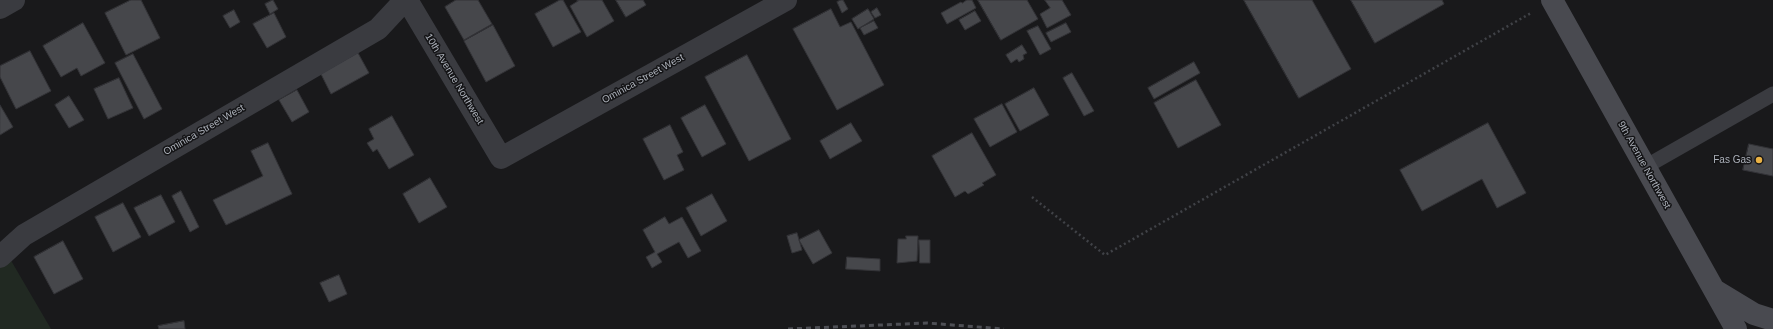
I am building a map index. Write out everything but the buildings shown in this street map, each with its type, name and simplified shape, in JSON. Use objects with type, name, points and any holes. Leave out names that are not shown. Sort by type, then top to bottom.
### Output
[{"type":"main road","name":"9th Avenue Northwest","points":[[1553,0],[1736,329]]},
{"type":"main road","points":[[1713,289],[1754,314],[1773,320]]},
{"type":"street","points":[[0,8],[14,0]]},
{"type":"street","name":"10th Avenue Northwest","points":[[406,0],[501,158]]},
{"type":"street","name":"Ominica Street West","points":[[0,257],[24,235],[378,29],[406,0]]},
{"type":"street","name":"Ominica Street West","points":[[501,158],[786,0]]},
{"type":"lane","points":[[1645,167],[1773,94]]},
{"type":"path","points":[[1032,197],[1105,255],[1553,0]]},
{"type":"shaded area","points":[[6,252],[51,329],[0,329],[0,257]]},
{"type":"railway","points":[[788,329],[927,323],[1004,329]]},
{"type":"place","name":"Fas Gas","points":[[1759,160]]}]
